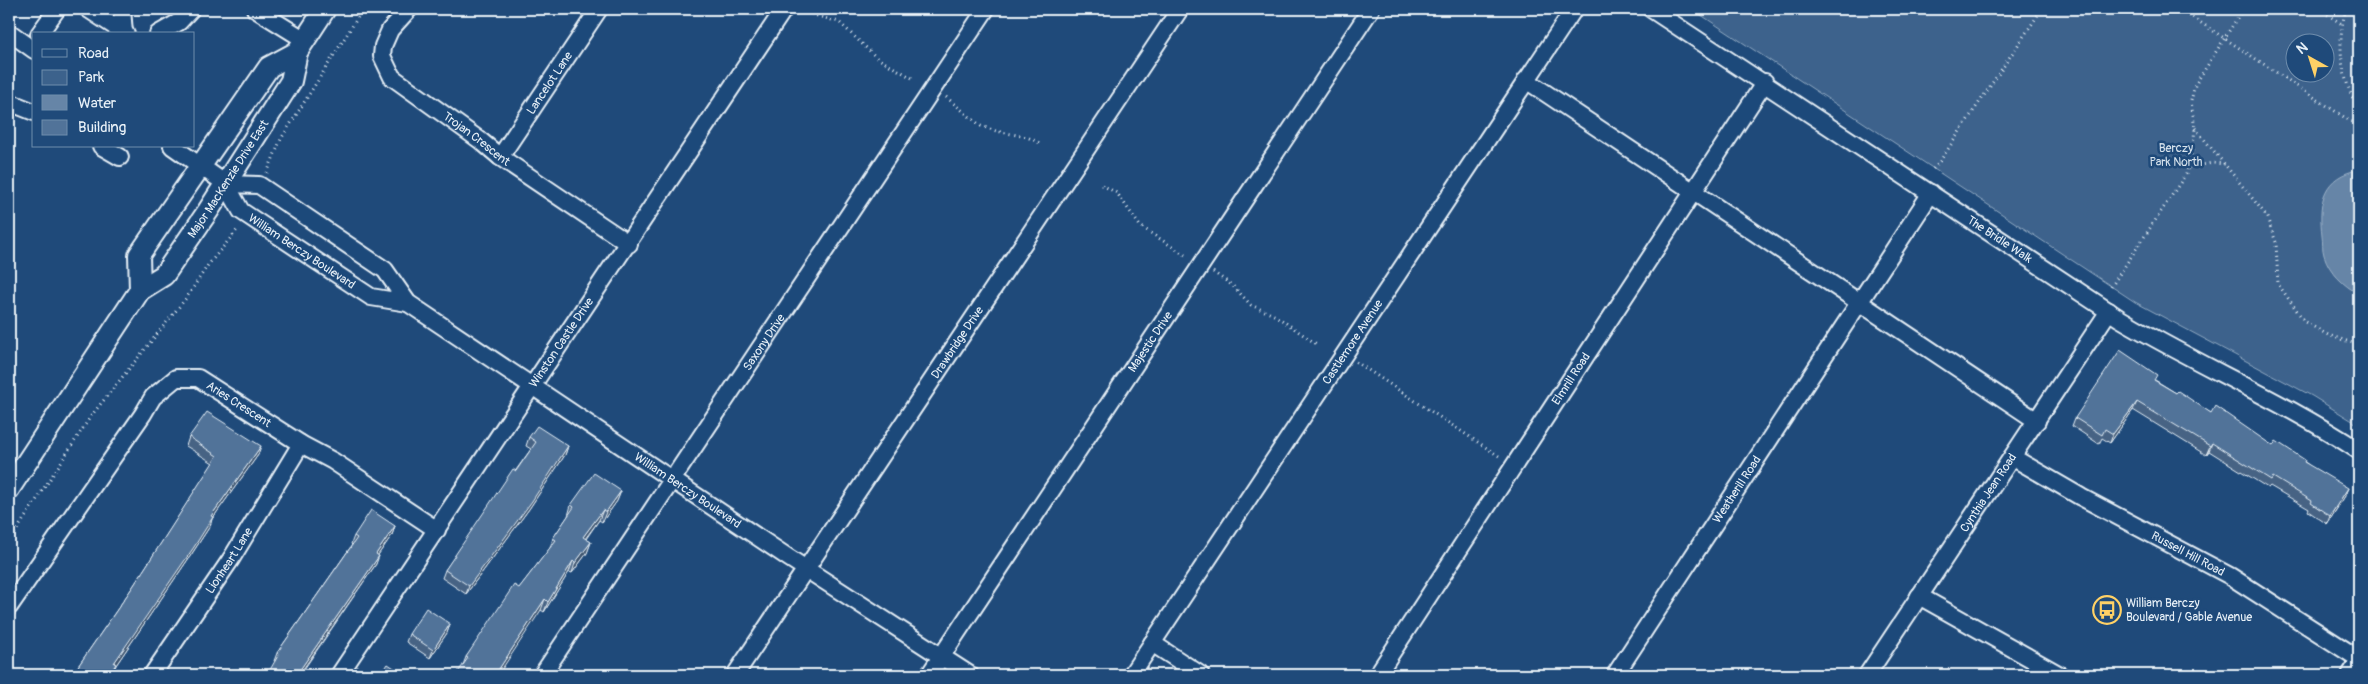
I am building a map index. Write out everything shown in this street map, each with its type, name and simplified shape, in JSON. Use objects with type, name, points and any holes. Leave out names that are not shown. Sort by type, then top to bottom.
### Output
[{"type":"main road","name":"Major MacKenzie Drive East","points":[[9,489],[140,290],[164,275],[226,184],[291,81],[301,46],[326,9]]},
{"type":"main road","name":"Major MacKenzie Drive East","points":[[140,290],[139,255],[269,67],[301,46]]},
{"type":"street","points":[[40,32],[57,9]]},
{"type":"street","points":[[88,9],[122,32]]},
{"type":"street","points":[[122,9],[125,32]]},
{"type":"street","points":[[160,32],[178,16],[191,9]]},
{"type":"street","points":[[255,9],[301,46]]},
{"type":"street","name":"Trojan Crescent","points":[[409,9],[390,30],[383,46],[382,56],[392,77],[481,141],[500,157],[629,244]]},
{"type":"street","name":"Lancelot Lane","points":[[500,157],[599,9]]},
{"type":"street","name":"Winston Castle Drive","points":[[339,675],[629,244],[784,9]]},
{"type":"street","name":"Saxony Drive","points":[[542,675],[986,9]]},
{"type":"street","name":"Drawbridge Drive","points":[[735,675],[1180,9]]},
{"type":"street","name":"Majestic Drive","points":[[929,675],[1370,9]]},
{"type":"street","name":"Castlemore Avenue","points":[[1131,675],[1574,9]]},
{"type":"street","name":"The Bridle Walk","points":[[1651,9],[1765,82],[2109,311],[2165,345],[2315,424],[2359,452]]},
{"type":"street","points":[[9,32],[32,46]]},
{"type":"street","points":[[1526,80],[2037,421]]},
{"type":"street","name":"Elmrill Road","points":[[1377,675],[1765,82]]},
{"type":"street","points":[[9,102],[32,111]]},
{"type":"street","points":[[104,148],[120,157]]},
{"type":"street","points":[[175,148],[226,184]]},
{"type":"street","name":"William Berczy Boulevard","points":[[226,184],[259,185],[385,270],[408,303],[672,480],[970,675]]},
{"type":"street","name":"William Berczy Boulevard","points":[[226,184],[241,211],[371,297],[408,303]]},
{"type":"street","points":[[1859,303],[1931,193]]},
{"type":"street","name":"Weatherill Road","points":[[1615,675],[1859,303]]},
{"type":"street","name":"Cynthia Jean Road","points":[[1867,675],[2109,311]]},
{"type":"street","name":"Aries Crescent","points":[[9,607],[138,422],[152,397],[176,378],[198,378],[301,444],[333,461],[437,530]]},
{"type":"street","name":"Lionheart Lane","points":[[152,675],[231,559],[301,444]]},
{"type":"street","name":"Russell Hill Road","points":[[2012,457],[2081,497],[2230,576],[2359,660]]},
{"type":"street","points":[[1919,596],[2060,675]]},
{"type":"street","points":[[1152,643],[1201,675]]},
{"type":"street","points":[[2350,675],[2359,660]]},
{"type":"path","points":[[266,174],[281,139],[362,9]]},
{"type":"path","points":[[803,9],[814,15],[839,22],[877,58],[914,79]]},
{"type":"path","points":[[1932,169],[1938,164],[2042,9]]},
{"type":"path","points":[[2180,9],[2224,36],[2350,121],[2359,124]]},
{"type":"path","points":[[2111,287],[2189,167],[2194,128],[2191,101],[2195,85],[2224,36],[2243,9]]},
{"type":"path","points":[[2319,9],[2342,24]]},
{"type":"path","points":[[2346,9],[2342,24],[2341,60],[2350,95],[2359,110]]},
{"type":"path","points":[[943,96],[982,126],[996,131],[1013,133],[1040,143]]},
{"type":"path","points":[[2194,128],[2226,164],[2266,215],[2276,242],[2278,284],[2305,322],[2328,335],[2359,345]]},
{"type":"path","points":[[2189,167],[2213,163],[2226,164]]},
{"type":"path","points":[[1102,184],[1116,193],[1140,226],[1184,256]]},
{"type":"path","points":[[9,542],[91,416],[187,297],[208,265],[235,235],[240,227],[232,222]]},
{"type":"path","points":[[1212,272],[1233,286],[1251,305],[1276,316],[1318,344]]},
{"type":"path","points":[[1356,362],[1503,459]]},
{"type":"green space","name":"Berczy Park North","points":[[1692,9],[2359,9],[2359,425],[2312,396],[2135,302]]},
{"type":"water","points":[[2353,171],[2359,173],[2359,294],[2343,283],[2329,267],[2323,253],[2321,225],[2322,205],[2328,188],[2342,175]]},
{"type":"building","points":[[2120,350],[2157,375],[2154,380],[2176,393],[2178,391],[2211,413],[2215,406],[2273,446],[2276,441],[2305,460],[2304,462],[2348,488],[2330,516],[2311,503],[2312,501],[2273,477],[2271,480],[2212,443],[2210,446],[2137,402],[2113,434],[2105,429],[2102,435],[2075,418]]},
{"type":"building","points":[[207,412],[261,446],[211,516],[213,517],[194,547],[114,663],[116,664],[109,675],[72,675],[134,585],[217,456],[189,437]]},
{"type":"building","points":[[537,426],[568,446],[532,501],[469,586],[445,570],[513,469],[516,471],[536,442],[529,437]]},
{"type":"building","points":[[594,473],[621,491],[606,512],[603,510],[583,537],[591,542],[575,563],[573,561],[548,602],[545,599],[495,675],[456,675],[514,585],[519,588],[556,540],[553,538],[574,507],[571,505]]},
{"type":"building","points":[[371,510],[395,526],[376,554],[379,556],[297,674],[300,675],[267,675],[279,654],[277,653],[357,538],[354,536]]},
{"type":"building","points":[[426,608],[450,624],[433,650],[409,634]]},
{"type":"building","points":[[388,664],[405,675],[380,675]]},
{"type":"place","name":"William Berczy Boulevard / Gable Avenue","points":[[2107,610]]}]
